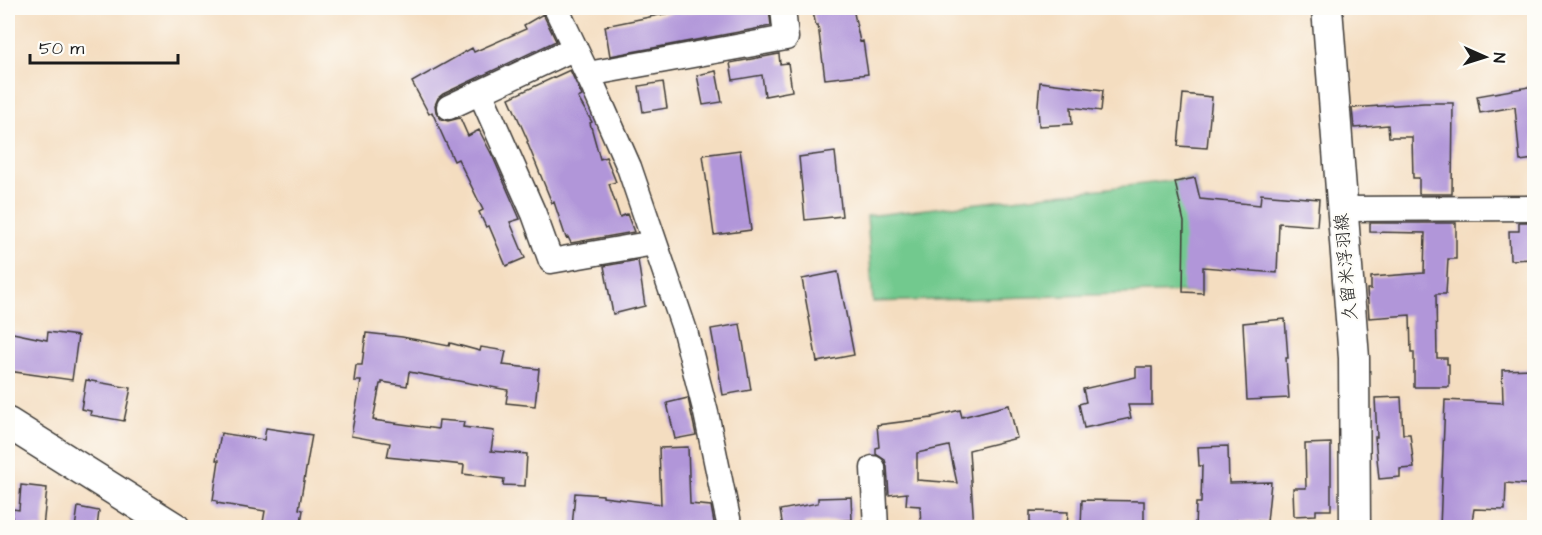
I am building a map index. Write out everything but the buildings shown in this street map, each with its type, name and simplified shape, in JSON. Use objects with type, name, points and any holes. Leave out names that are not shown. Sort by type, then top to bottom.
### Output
[{"type":"main road","name":"久留米浮羽線","points":[[1327,8],[1354,358],[1355,528]]},
{"type":"main road","points":[[8,423],[175,528]]},
{"type":"street","points":[[556,8],[588,74],[628,167],[685,331],[706,413],[730,528]]},
{"type":"street","points":[[588,74],[786,38],[783,8]]},
{"type":"street","points":[[449,107],[575,48]]},
{"type":"street","points":[[480,92],[534,214],[551,261],[654,243]]},
{"type":"street","points":[[1341,209],[1534,208]]},
{"type":"street","points":[[873,468],[876,528]]},
{"type":"green space","points":[[1195,178],[1204,217],[1203,293],[873,302],[867,216]]}]
